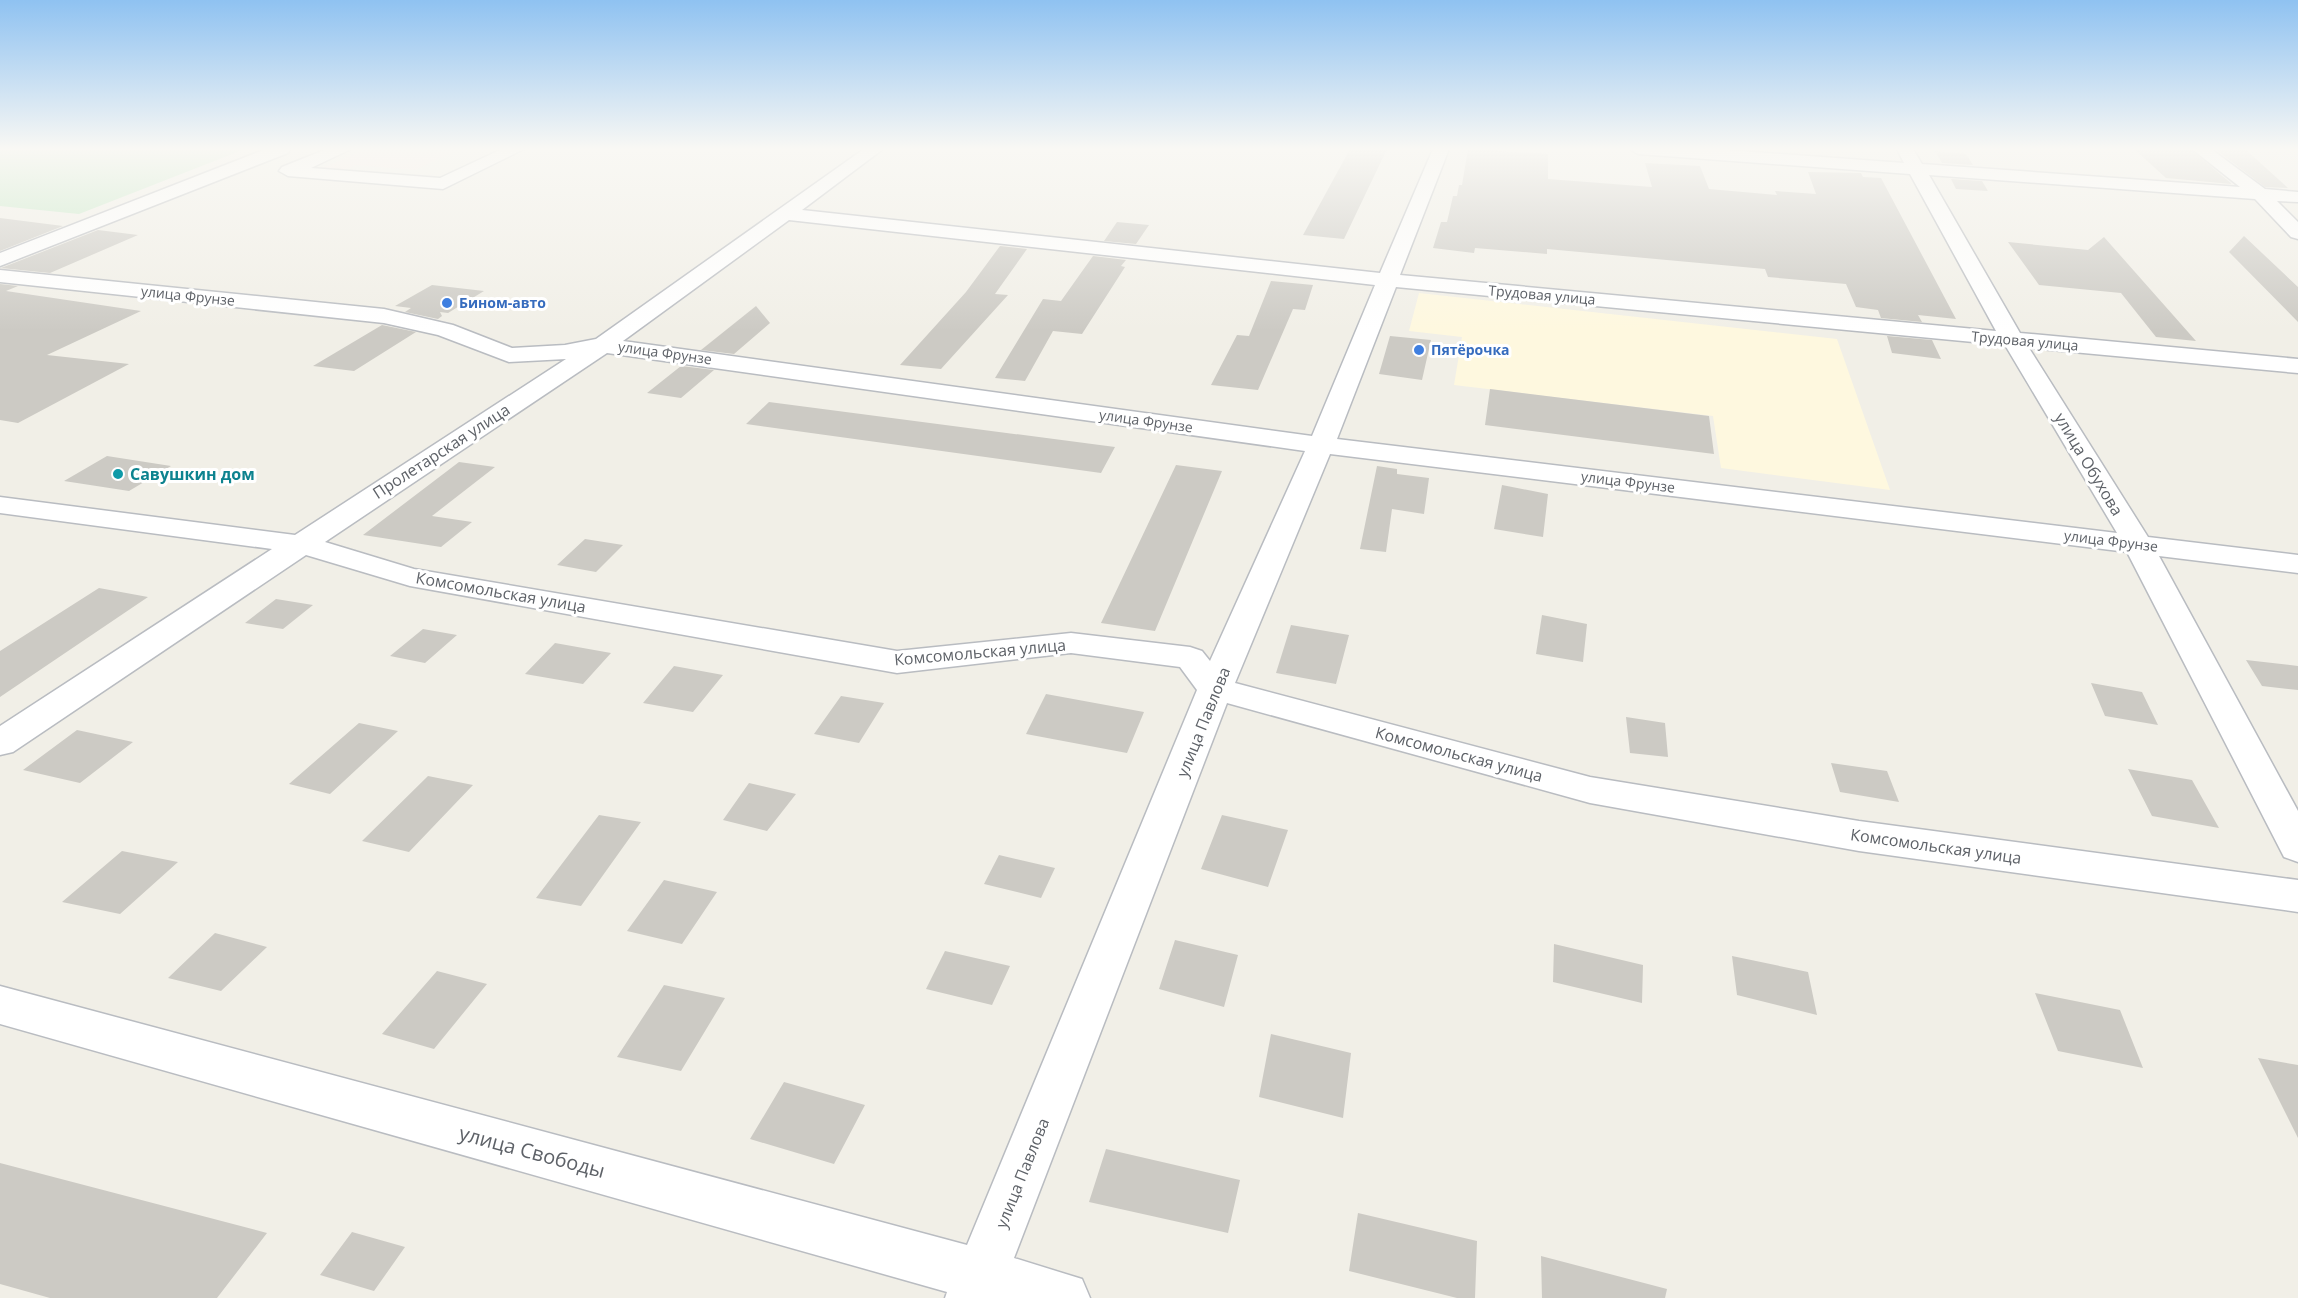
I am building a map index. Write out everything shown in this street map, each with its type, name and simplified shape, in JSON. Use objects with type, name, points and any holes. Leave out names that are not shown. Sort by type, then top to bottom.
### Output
[{"type":"street","points":[[0,260],[128,210]]},
{"type":"street","name":"Пролетарская улица","points":[[0,743],[603,345],[792,210]]},
{"type":"street","name":"улица Павлова","points":[[976,1287],[1215,689],[1322,445],[1416,210]]},
{"type":"street","name":"улица Обухова","points":[[1939,210],[2013,340],[2138,544],[2298,847]]},
{"type":"street","points":[[2275,210],[2298,233]]},
{"type":"street","name":"Трудовая улица","points":[[786,214],[1387,280],[2298,366]]},
{"type":"street","name":"улица Фрунзе","points":[[0,276],[384,316],[445,330],[509,355],[566,352],[603,345],[1322,445],[2298,564]]},
{"type":"street","name":"Комсомольская улица","points":[[0,506],[300,544],[410,577],[897,662],[1071,643],[1190,658],[1215,689],[1590,790],[1859,836],[2298,896]]},
{"type":"street","name":"улица Свободы","points":[[0,1005],[976,1287],[1063,1298]]},
{"type":"shaded area","points":[[1419,293],[1837,339],[1890,490],[1721,468],[1713,416],[1454,385],[1462,337],[1409,331]]},
{"type":"green space","points":[[35,210],[90,210],[79,214]]},
{"type":"building","points":[[1317,210],[1358,210],[1344,239],[1303,235]]},
{"type":"building","points":[[1450,210],[1898,210],[1956,319],[1918,315],[1922,322],[1881,318],[1878,310],[1856,307],[1846,284],[1768,277],[1765,269],[1547,249],[1547,254],[1475,248],[1474,253],[1433,248],[1441,222],[1447,222]]},
{"type":"building","points":[[0,218],[63,226],[0,251]]},
{"type":"building","points":[[1117,222],[1149,225],[1136,244],[1104,241]]},
{"type":"building","points":[[98,230],[138,235],[50,273],[1,268]]},
{"type":"building","points":[[2244,236],[2298,287],[2298,322],[2229,252]]},
{"type":"building","points":[[2104,237],[2196,341],[2156,337],[2121,293],[2039,285],[2008,242],[2088,250]]},
{"type":"building","points":[[1000,246],[1027,249],[995,294],[1008,295],[941,369],[900,365],[966,292]]},
{"type":"building","points":[[1093,256],[1126,260],[1121,266],[1125,267],[1082,334],[1053,331],[1025,381],[995,378],[1043,299],[1061,301]]},
{"type":"building","points":[[1271,281],[1313,285],[1305,310],[1293,309],[1258,390],[1211,385],[1237,335],[1249,336]]},
{"type":"building","points":[[0,284],[18,286],[6,291],[141,311],[47,355],[129,364],[18,423],[0,420]]},
{"type":"building","points":[[432,285],[484,291],[448,313],[440,312],[442,316],[438,319],[405,312],[411,308],[395,306]]},
{"type":"building","points":[[756,306],[770,323],[734,354],[701,350]]},
{"type":"building","points":[[382,325],[416,332],[354,371],[313,366]]},
{"type":"building","points":[[1390,336],[1431,340],[1422,380],[1379,374]]},
{"type":"building","points":[[1887,336],[1932,340],[1941,359],[1892,353]]},
{"type":"building","points":[[681,366],[714,370],[681,398],[647,393]]},
{"type":"building","points":[[1490,389],[1709,416],[1714,454],[1485,425]]},
{"type":"building","points":[[769,402],[1115,447],[1101,473],[746,424]]},
{"type":"building","name":"Савушкин дом","points":[[107,456],[171,466],[129,491],[64,481]]},
{"type":"building","points":[[459,462],[495,467],[432,516],[472,522],[441,547],[363,535]]},
{"type":"building","points":[[1176,465],[1222,471],[1155,631],[1101,623]]},
{"type":"building","points":[[1377,466],[1397,469],[1397,474],[1429,478],[1424,514],[1392,509],[1386,552],[1360,549]]},
{"type":"building","points":[[1502,485],[1548,494],[1543,537],[1494,529]]},
{"type":"building","points":[[585,539],[623,545],[596,572],[557,565]]},
{"type":"building","points":[[99,588],[148,597],[0,697],[0,651]]},
{"type":"building","points":[[276,599],[313,605],[283,629],[245,623]]},
{"type":"building","points":[[1542,615],[1587,624],[1583,662],[1536,654]]},
{"type":"building","points":[[1291,625],[1349,635],[1336,684],[1276,673]]},
{"type":"building","points":[[423,629],[457,635],[425,663],[390,656]]},
{"type":"building","points":[[555,643],[611,653],[583,684],[525,674]]},
{"type":"building","points":[[2246,660],[2298,666],[2298,690],[2262,686]]},
{"type":"building","points":[[674,666],[723,675],[693,712],[643,703]]},
{"type":"building","points":[[2091,683],[2142,692],[2158,725],[2105,716]]},
{"type":"building","points":[[1046,694],[1144,712],[1127,753],[1026,734]]},
{"type":"building","points":[[841,696],[884,703],[859,743],[814,734]]},
{"type":"building","points":[[1626,717],[1665,723],[1668,757],[1630,753]]},
{"type":"building","points":[[359,723],[398,731],[330,794],[289,784]]},
{"type":"building","points":[[77,730],[133,742],[80,783],[23,770]]},
{"type":"building","points":[[1831,763],[1887,771],[1899,802],[1840,792]]},
{"type":"building","points":[[2128,769],[2192,780],[2219,828],[2152,816]]},
{"type":"building","points":[[428,776],[473,785],[409,852],[362,841]]},
{"type":"building","points":[[749,783],[796,794],[767,831],[723,820]]},
{"type":"building","points":[[599,815],[641,822],[581,906],[536,898]]},
{"type":"building","points":[[1222,815],[1288,830],[1268,887],[1201,869]]},
{"type":"building","points":[[122,851],[178,862],[120,914],[62,902]]},
{"type":"building","points":[[999,855],[1055,868],[1041,898],[984,884]]},
{"type":"building","points":[[664,880],[717,892],[682,944],[627,931]]},
{"type":"building","points":[[215,933],[267,947],[221,991],[168,978]]},
{"type":"building","points":[[1175,940],[1238,955],[1224,1007],[1159,989]]},
{"type":"building","points":[[1554,944],[1643,965],[1642,1003],[1553,982]]},
{"type":"building","points":[[945,951],[1010,966],[992,1005],[926,989]]},
{"type":"building","points":[[1732,956],[1808,972],[1817,1015],[1737,995]]},
{"type":"building","points":[[437,971],[487,984],[434,1049],[382,1034]]},
{"type":"building","points":[[664,985],[725,998],[681,1071],[617,1057]]},
{"type":"building","points":[[2035,993],[2120,1010],[2143,1068],[2058,1051]]},
{"type":"building","points":[[1271,1034],[1351,1053],[1343,1118],[1259,1097]]},
{"type":"building","points":[[2258,1058],[2298,1065],[2298,1138]]},
{"type":"building","points":[[784,1082],[865,1105],[834,1164],[750,1139]]},
{"type":"building","points":[[1106,1149],[1240,1180],[1228,1233],[1089,1202]]},
{"type":"building","points":[[0,1163],[267,1233],[217,1298],[50,1298],[0,1284]]},
{"type":"building","points":[[1358,1213],[1477,1241],[1475,1298],[1457,1298],[1349,1271]]},
{"type":"building","points":[[352,1232],[405,1247],[374,1291],[320,1275]]},
{"type":"building","points":[[1541,1256],[1667,1289],[1665,1298],[1542,1298]]},
{"type":"place","name":"Бином-авто","points":[[447,303]]},
{"type":"place","name":"Пятёрочка","points":[[1419,350]]},
{"type":"place","name":"Савушкин дом","points":[[118,474]]}]
